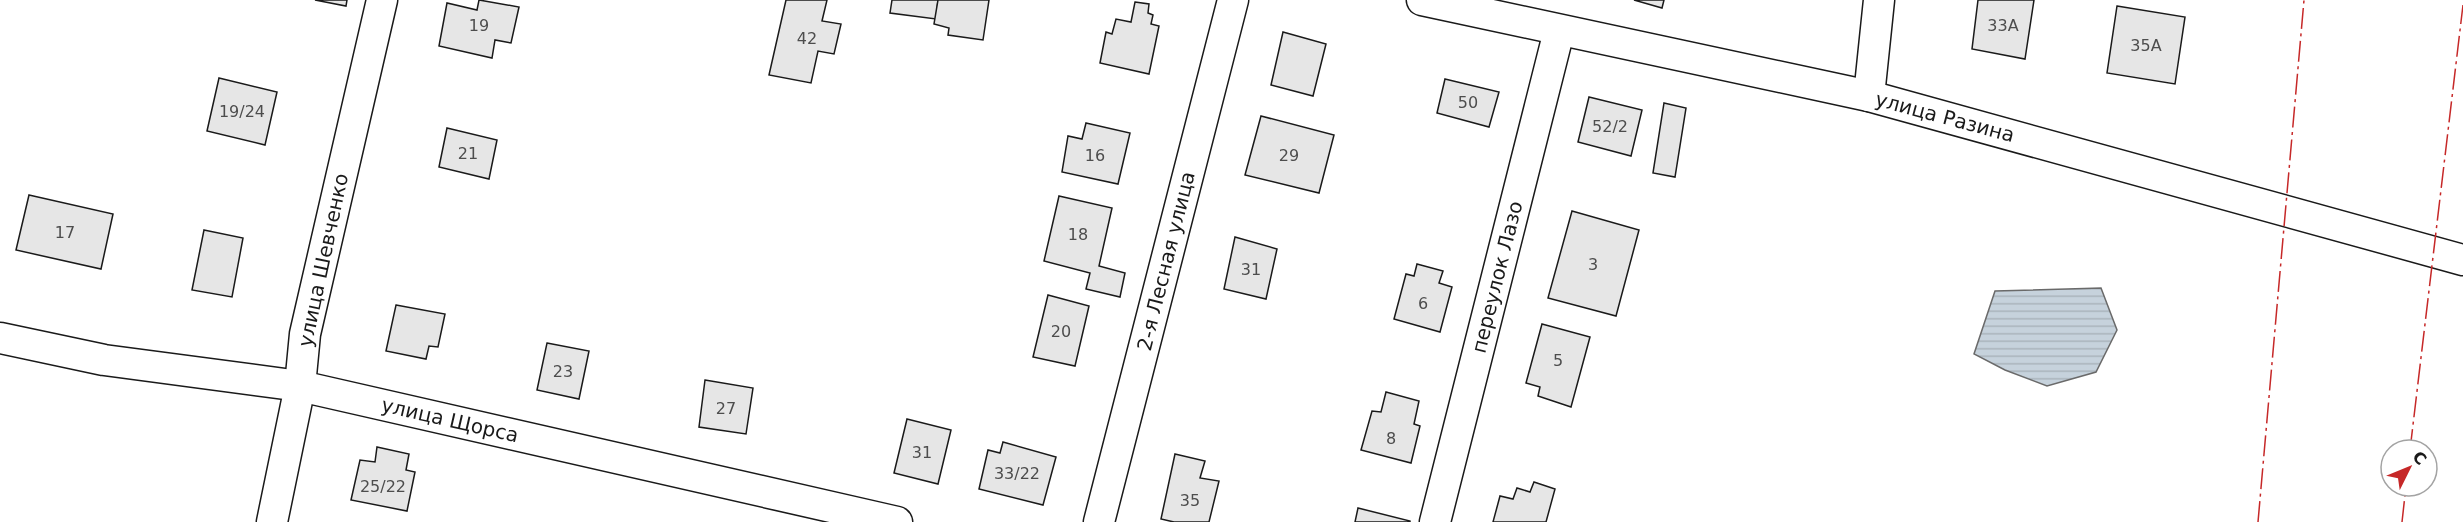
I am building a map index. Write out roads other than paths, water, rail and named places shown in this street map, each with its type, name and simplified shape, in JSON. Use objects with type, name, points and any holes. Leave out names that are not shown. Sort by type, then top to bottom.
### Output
[{"type":"street","name":"улица Шевченко","points":[[272,522],[300,386],[305,334],[382,0]]},
{"type":"street","name":"2-я Лесная улица","points":[[1099,522],[1233,0]]},
{"type":"street","name":"улица Разина","points":[[1422,0],[1869,96],[2463,260]]},
{"type":"street","points":[[1869,96],[1879,0]]},
{"type":"street","name":"переулок Лазо","points":[[1434,522],[1559,31]]},
{"type":"street","name":"улица Щорса","points":[[0,338],[104,360],[300,386],[897,522]]}]
